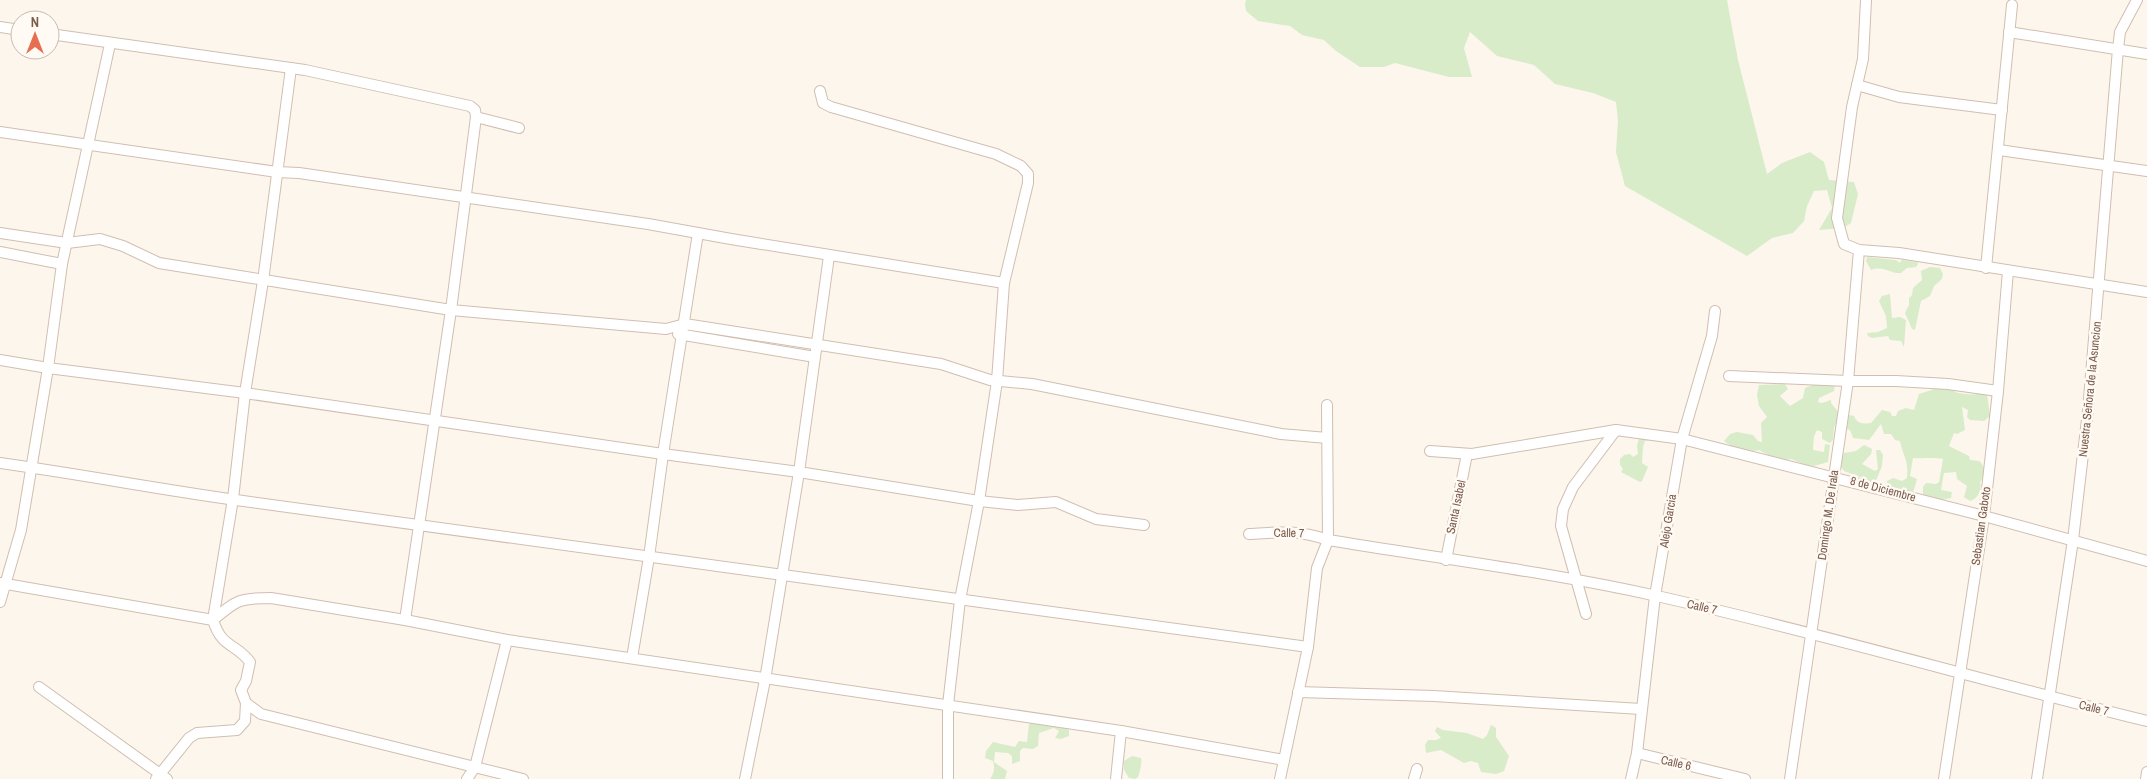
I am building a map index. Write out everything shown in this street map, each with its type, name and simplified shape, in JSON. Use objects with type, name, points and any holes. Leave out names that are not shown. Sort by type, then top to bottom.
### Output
[{"type":"street","points":[[1866,0],[1863,59],[1852,107],[1837,218],[1844,244],[1859,250],[1899,253],[2147,292]]},
{"type":"street","name":"Nuestra Señora de la Asuncion","points":[[2037,779],[2073,540],[2088,411],[2120,32],[2137,0]]},
{"type":"street","points":[[1986,268],[2012,5]]},
{"type":"street","points":[[2009,32],[2147,54]]},
{"type":"street","points":[[60,36],[291,68],[470,106],[475,110],[476,116],[467,196],[406,620]]},
{"type":"street","points":[[0,602],[3,584],[21,530],[48,368],[62,264],[110,44]]},
{"type":"street","points":[[39,687],[161,777],[189,738],[197,733],[237,730],[245,721],[246,703],[241,690],[246,680],[250,662],[245,656],[222,640],[213,620],[233,499],[245,393],[263,281],[291,68]]},
{"type":"street","points":[[1857,85],[1898,97],[2002,110]]},
{"type":"street","points":[[820,91],[823,103],[831,107],[996,154],[1021,166],[1028,174],[1028,183],[1004,283],[997,381],[979,501],[960,600],[948,705],[948,779]]},
{"type":"street","points":[[476,116],[519,128]]},
{"type":"street","points":[[0,132],[278,172],[299,173],[467,196],[1004,283]]},
{"type":"street","points":[[1999,150],[2147,171]]},
{"type":"street","points":[[0,233],[67,243],[100,240],[123,246],[159,263],[451,310],[666,329],[683,336],[815,357]]},
{"type":"street","points":[[632,658],[698,233]]},
{"type":"street","name":"Domingo M. De Irala","points":[[1790,779],[1848,382],[1859,250]]},
{"type":"street","points":[[0,252],[62,264]]},
{"type":"street","points":[[745,779],[765,680],[800,472],[829,256]]},
{"type":"street","name":"Sebastian Gaboto","points":[[1944,779],[1984,516],[1998,391],[2008,271]]},
{"type":"street","name":"Alejo Garcia","points":[[1632,779],[1637,753],[1656,596],[1682,439],[1712,336],[1714,311]]},
{"type":"street","points":[[666,329],[684,324],[940,364],[997,381],[1051,388],[1281,434],[1327,438]]},
{"type":"street","points":[[0,360],[800,472],[979,501],[1018,505],[1056,502],[1096,519],[1144,526]]},
{"type":"street","points":[[1729,376],[1848,382],[1904,381],[1948,384],[1998,391]]},
{"type":"street","points":[[1280,779],[1308,647],[1317,568],[1328,540],[1327,405]]},
{"type":"street","points":[[1586,614],[1578,580],[1561,526],[1563,509],[1574,487],[1616,430]]},
{"type":"street","name":"8 de Diciembre","points":[[1430,451],[1467,454],[1616,430],[1682,439],[1984,516],[2147,560]]},
{"type":"street","name":"Santa Isabel","points":[[1446,560],[1467,454]]},
{"type":"street","points":[[0,463],[233,499],[420,523],[649,558],[782,574],[1308,647]]},
{"type":"street","name":"Calle 7","points":[[1249,534],[1308,533],[1328,540],[1578,580],[1656,596],[1811,633],[2049,697],[2147,721]]},
{"type":"street","points":[[3,584],[213,620],[237,601],[248,598],[271,598],[406,620],[507,640],[765,680],[1121,731],[1284,760]]},
{"type":"street","points":[[467,779],[474,767],[507,640]]},
{"type":"street","points":[[1298,692],[1434,696],[1641,709]]},
{"type":"street","points":[[246,703],[261,714],[523,779]]},
{"type":"street","points":[[1116,779],[1121,731]]},
{"type":"street","name":"Calle 6","points":[[1637,753],[1745,779]]},
{"type":"street","points":[[2146,779],[2147,772]]},
{"type":"green space","points":[[1246,0],[1727,0],[1738,60],[1767,174],[1782,163],[1810,152],[1824,162],[1829,180],[1854,182],[1858,194],[1851,223],[1843,228],[1819,230],[1832,208],[1827,190],[1814,191],[1807,206],[1804,221],[1793,233],[1772,238],[1747,256],[1625,186],[1616,152],[1618,121],[1616,102],[1593,93],[1555,84],[1534,65],[1497,56],[1470,32],[1464,48],[1472,77],[1449,77],[1395,63],[1384,67],[1360,67],[1336,51],[1324,40],[1302,35],[1290,26],[1258,21],[1246,11]]},
{"type":"green space","points":[[1867,257],[1895,260],[1899,263],[1902,260],[1917,262],[1918,264],[1916,267],[1907,268],[1901,273],[1879,268],[1871,270],[1866,261]]},
{"type":"green space","points":[[1930,267],[1940,268],[1943,274],[1942,279],[1934,286],[1930,296],[1921,301],[1915,330],[1912,329],[1905,313],[1913,288],[1922,280],[1921,271]]},
{"type":"green space","points":[[1890,294],[1892,318],[1900,317],[1906,320],[1904,347],[1901,341],[1890,340],[1888,336],[1872,338],[1867,333],[1878,332],[1887,328],[1886,316],[1879,301],[1882,296]]},
{"type":"green space","points":[[1818,383],[1835,384],[1834,391],[1819,398],[1818,402],[1822,403],[1831,400],[1831,403],[1840,414],[1834,428],[1833,440],[1830,443],[1822,439],[1822,432],[1817,430],[1814,436],[1813,450],[1824,452],[1825,444],[1830,445],[1828,462],[1814,466],[1806,465],[1791,459],[1778,459],[1759,450],[1741,449],[1724,441],[1730,434],[1737,432],[1753,435],[1758,441],[1762,442],[1761,423],[1767,417],[1759,406],[1757,395],[1759,385],[1785,384],[1788,389],[1780,396],[1790,406],[1803,398],[1805,388]]},
{"type":"green space","points":[[1944,386],[1962,394],[1987,392],[1990,416],[1984,421],[1970,420],[1967,417],[1968,410],[1962,407],[1965,430],[1957,434],[1954,433],[1949,446],[1969,456],[1970,460],[1979,461],[1983,465],[1984,474],[1980,482],[1980,491],[1976,498],[1970,501],[1964,497],[1967,486],[1957,479],[1956,472],[1944,473],[1941,490],[1952,492],[1951,498],[1934,501],[1934,498],[1923,495],[1923,487],[1926,483],[1936,484],[1939,482],[1943,459],[1913,458],[1910,476],[1917,479],[1914,490],[1911,492],[1901,491],[1887,485],[1887,481],[1893,478],[1902,481],[1907,478],[1906,462],[1900,441],[1895,440],[1891,434],[1884,434],[1881,424],[1869,440],[1853,438],[1850,430],[1843,428],[1848,415],[1854,416],[1861,423],[1871,423],[1882,410],[1890,412],[1892,416],[1896,416],[1898,411],[1906,408],[1914,410],[1919,394]]},
{"type":"green space","points":[[1640,435],[1652,438],[1645,441],[1643,447],[1642,463],[1648,467],[1640,482],[1621,472],[1623,469],[1620,465],[1620,459],[1624,455],[1630,454],[1633,457],[1638,454],[1637,446]]},
{"type":"green space","points":[[1864,445],[1872,449],[1871,454],[1862,464],[1875,471],[1878,469],[1876,450],[1880,450],[1883,455],[1882,466],[1875,483],[1844,471],[1840,465],[1844,453],[1856,451]]},
{"type":"green space","points":[[1034,722],[1065,728],[1069,730],[1069,736],[1061,739],[1055,738],[1059,731],[1054,728],[1039,733],[1038,746],[1033,749],[1023,748],[1020,751],[1020,761],[1012,764],[1012,756],[1008,753],[995,752],[994,762],[1007,771],[1005,779],[990,779],[994,771],[994,764],[993,761],[985,758],[986,751],[993,742],[1015,747],[1019,741],[1027,742],[1029,724]]},
{"type":"green space","points":[[1491,725],[1496,728],[1496,737],[1509,756],[1504,771],[1496,774],[1481,772],[1478,763],[1471,761],[1464,763],[1441,750],[1426,753],[1425,745],[1428,740],[1441,738],[1435,731],[1437,727],[1443,730],[1467,733],[1483,739]]},
{"type":"green space","points":[[1132,756],[1141,758],[1138,777],[1135,779],[1129,778],[1124,770],[1124,761]]}]
